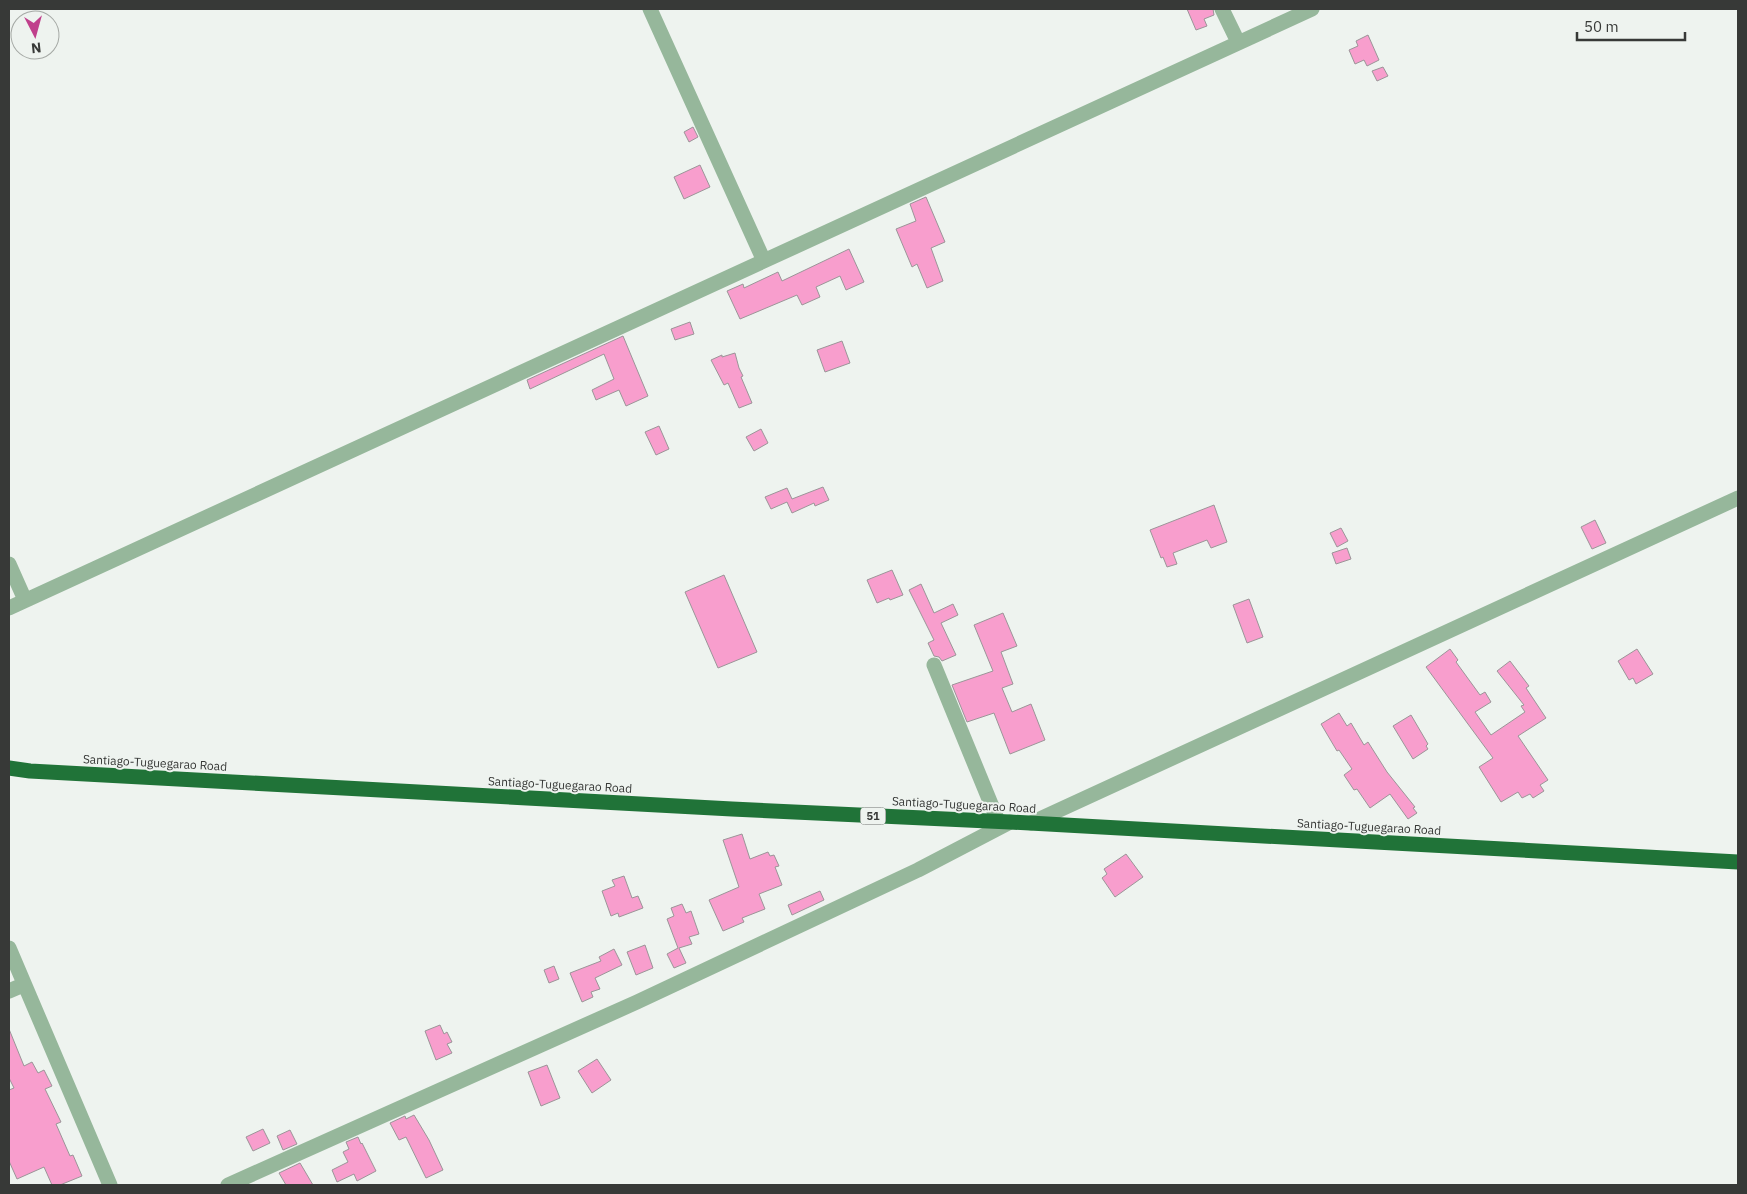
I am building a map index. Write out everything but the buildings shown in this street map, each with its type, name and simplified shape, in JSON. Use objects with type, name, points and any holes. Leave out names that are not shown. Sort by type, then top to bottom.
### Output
[{"type":"highway","name":"Santiago-Tuguegarao Road","points":[[9,768],[30,771],[332,788],[1031,823],[1738,862]]},
{"type":"street","points":[[650,9],[764,261]]},
{"type":"street","points":[[1222,9],[1238,42]]},
{"type":"street","points":[[9,608],[1312,9]]},
{"type":"street","points":[[1031,823],[1738,498]]},
{"type":"street","points":[[9,564],[26,600]]},
{"type":"street","points":[[228,1185],[637,1002],[918,870],[1004,822],[934,665]]},
{"type":"street","points":[[9,948],[23,985],[110,1185]]},
{"type":"street","points":[[9,991],[23,985]]}]
